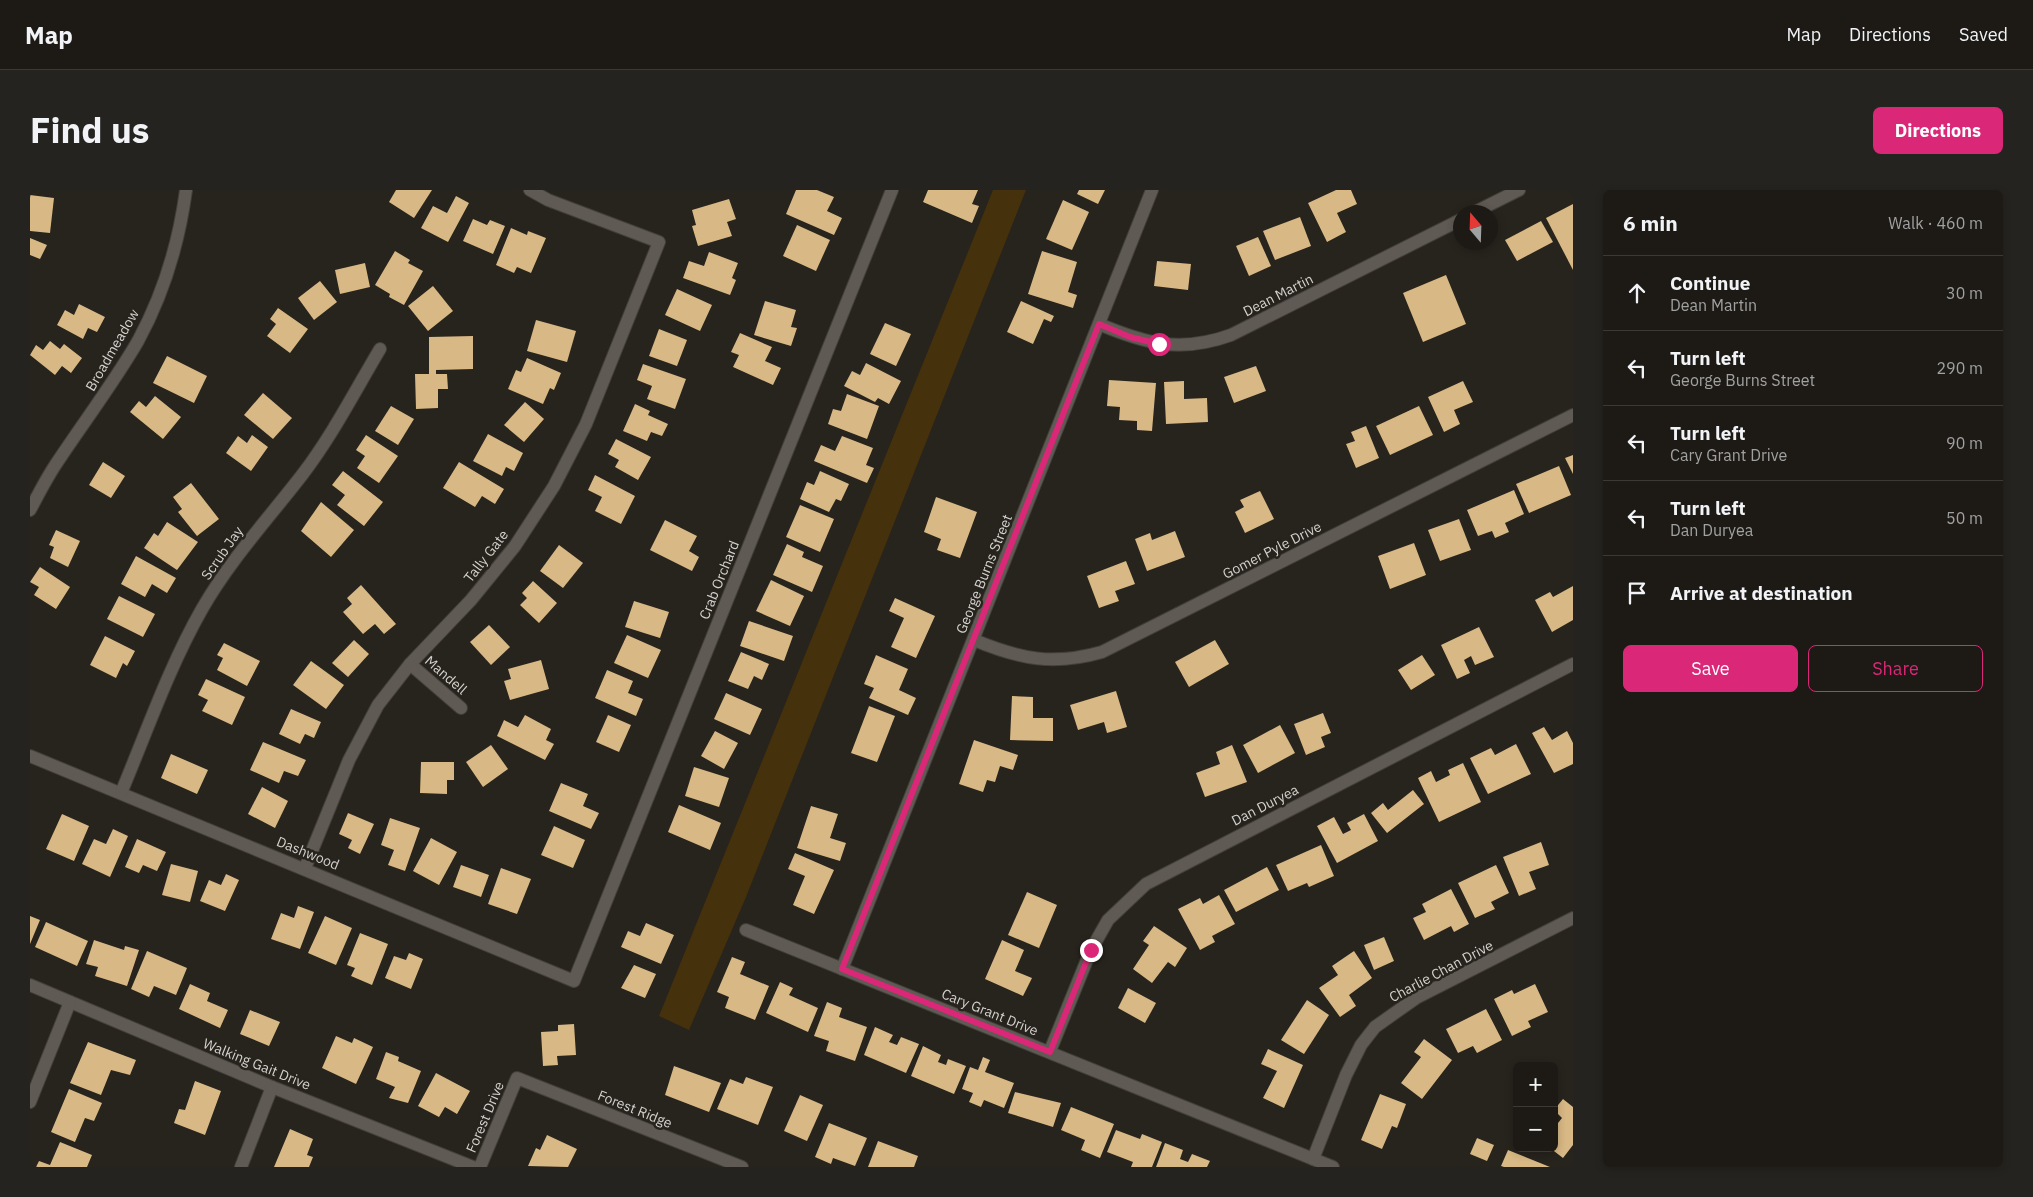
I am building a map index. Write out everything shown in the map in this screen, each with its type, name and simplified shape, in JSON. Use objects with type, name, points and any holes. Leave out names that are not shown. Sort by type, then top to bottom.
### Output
[{"type":"street","name":"Broadmeadow","points":[[30,510],[54,466],[115,379],[139,339],[158,298],[173,254],[186,190]]},
{"type":"street","name":"Tally Gate","points":[[305,868],[362,732],[378,705],[410,664],[470,600],[515,546],[554,486],[586,424],[659,242],[548,200],[530,190]]},
{"type":"street","name":"Crab Orchard","points":[[574,981],[892,190]]},
{"type":"street","name":"George Burns Street","points":[[842,969],[1152,190]]},
{"type":"street","points":[[1489,205],[1519,190]]},
{"type":"street","name":"Dean Martin","points":[[1099,324],[1130,337],[1159,344],[1188,345],[1217,340],[1240,331],[1453,224]]},
{"type":"street","name":"Scrub Jay","points":[[121,793],[180,652],[202,608],[249,540],[303,473],[336,423],[380,349]]},
{"type":"street","name":"Gomer Pyle Drive","points":[[974,640],[1007,652],[1041,660],[1072,659],[1102,652],[1573,415]]},
{"type":"street","name":"Mandell","points":[[410,664],[461,708]]},
{"type":"street","name":"Dan Duryea","points":[[1050,1052],[1091,950],[1108,920],[1146,884],[1573,664]]},
{"type":"street","name":"Dashwood","points":[[30,756],[305,868],[574,981]]},
{"type":"street","name":"Charlie Chan Drive","points":[[1314,1159],[1346,1075],[1360,1045],[1376,1027],[1416,998],[1573,918]]},
{"type":"street","name":"Cary Grant Drive","points":[[746,930],[1333,1167]]},
{"type":"street","name":"Walking Gait Drive","points":[[30,986],[272,1087],[473,1167]]},
{"type":"street","points":[[30,1102],[70,1002]]},
{"type":"street","name":"Forest Drive","points":[[480,1167],[517,1078]]},
{"type":"street","name":"Forest Ridge","points":[[517,1078],[742,1167]]},
{"type":"street","points":[[241,1167],[272,1087]]},
{"type":"shaded area","points":[[993,190],[1026,190],[746,897],[689,1030],[659,1016]]},
{"type":"building","points":[[396,190],[432,190],[414,218],[389,202]]},
{"type":"building","points":[[796,190],[817,190],[834,197],[827,211],[842,218],[834,235],[786,214]]},
{"type":"building","points":[[928,190],[978,190],[972,204],[979,206],[972,223],[923,202]]},
{"type":"building","points":[[1079,190],[1105,190],[1098,204],[1077,194]]},
{"type":"building","points":[[1336,190],[1351,190],[1357,204],[1337,213],[1346,232],[1327,242],[1308,203]]},
{"type":"building","points":[[30,195],[54,198],[50,233],[30,231]]},
{"type":"building","points":[[456,196],[469,203],[448,242],[421,228],[433,206],[447,213]]},
{"type":"building","points":[[729,199],[736,219],[727,222],[732,236],[698,246],[692,226],[696,225],[692,210]]},
{"type":"building","points":[[1063,200],[1089,212],[1072,250],[1046,239]]},
{"type":"building","points":[[1573,204],[1573,270],[1546,218]]},
{"type":"building","points":[[1300,217],[1311,246],[1275,260],[1263,231]]},
{"type":"building","points":[[473,219],[487,225],[490,220],[505,226],[493,254],[463,241]]},
{"type":"building","points":[[1541,221],[1553,242],[1517,261],[1505,240]]},
{"type":"building","points":[[797,225],[830,240],[816,271],[783,256]]},
{"type":"building","points":[[511,228],[527,235],[528,231],[546,238],[531,273],[517,267],[514,273],[496,265]]},
{"type":"building","points":[[1258,237],[1271,266],[1249,276],[1236,246]]},
{"type":"building","points":[[30,238],[47,245],[40,259],[30,255]]},
{"type":"building","points":[[395,251],[410,260],[408,263],[423,271],[404,305],[389,297],[390,294],[375,285]]},
{"type":"building","points":[[1042,251],[1077,262],[1068,292],[1077,295],[1073,308],[1028,294]]},
{"type":"building","points":[[709,252],[738,263],[732,278],[736,280],[730,295],[683,278],[689,261],[704,266]]},
{"type":"building","points":[[1157,261],[1191,264],[1188,290],[1154,286]]},
{"type":"building","points":[[365,263],[370,287],[340,294],[335,270]]},
{"type":"building","points":[[1446,275],[1466,324],[1423,342],[1403,293]]},
{"type":"building","points":[[320,281],[337,302],[314,320],[298,298]]},
{"type":"building","points":[[433,286],[453,311],[428,331],[408,306]]},
{"type":"building","points":[[677,289],[712,305],[700,331],[665,315]]},
{"type":"building","points":[[765,301],[796,310],[791,327],[797,328],[791,346],[754,335]]},
{"type":"building","points":[[1021,301],[1054,316],[1051,322],[1044,319],[1033,344],[1007,332]]},
{"type":"building","points":[[79,304],[105,317],[97,332],[88,328],[83,339],[57,325],[65,310],[74,315]]},
{"type":"building","points":[[278,308],[308,329],[290,353],[267,336],[276,324],[270,319]]},
{"type":"building","points":[[536,320],[576,331],[567,362],[527,351]]},
{"type":"building","points":[[885,323],[911,334],[896,366],[870,354]]},
{"type":"building","points":[[659,329],[687,340],[677,366],[649,356]]},
{"type":"building","points":[[740,333],[772,347],[765,361],[781,368],[773,385],[733,367],[739,355],[731,352]]},
{"type":"building","points":[[473,336],[473,369],[436,370],[436,374],[447,374],[448,389],[438,389],[438,408],[416,409],[415,374],[429,374],[429,337]]},
{"type":"building","points":[[50,341],[60,349],[64,344],[82,358],[71,373],[62,366],[55,375],[30,355],[36,345],[43,350]]},
{"type":"building","points":[[167,356],[207,376],[194,403],[153,383]]},
{"type":"building","points":[[527,358],[561,373],[554,390],[550,388],[543,404],[508,389],[516,370],[521,372]]},
{"type":"building","points":[[866,363],[901,381],[889,404],[878,398],[875,402],[844,386],[852,371],[860,375]]},
{"type":"building","points":[[643,364],[686,379],[675,409],[647,399],[652,386],[637,380]]},
{"type":"building","points":[[1256,366],[1266,391],[1234,403],[1224,377]]},
{"type":"building","points":[[1109,380],[1156,383],[1152,431],[1137,430],[1137,421],[1119,420],[1120,407],[1107,406]]},
{"type":"building","points":[[1184,381],[1184,399],[1207,398],[1208,422],[1166,424],[1164,382]]},
{"type":"building","points":[[1463,381],[1473,402],[1454,410],[1460,424],[1444,432],[1428,397]]},
{"type":"building","points":[[263,393],[292,418],[273,439],[244,415]]},
{"type":"building","points":[[847,394],[879,406],[867,439],[828,424],[833,409],[841,411]]},
{"type":"building","points":[[155,396],[181,417],[163,439],[130,412],[139,401],[146,407]]},
{"type":"building","points":[[525,402],[544,419],[524,442],[504,425]]},
{"type":"building","points":[[635,404],[650,411],[648,415],[668,424],[662,436],[651,432],[647,441],[623,431]]},
{"type":"building","points":[[391,406],[414,419],[398,445],[375,431]]},
{"type":"building","points":[[1419,406],[1433,435],[1390,455],[1376,426]]},
{"type":"building","points":[[1366,426],[1379,458],[1356,468],[1346,444],[1355,441],[1351,432]]},
{"type":"building","points":[[488,434],[523,453],[514,471],[506,467],[502,476],[473,461]]},
{"type":"building","points":[[252,435],[268,447],[251,471],[226,453],[238,436],[247,443]]},
{"type":"building","points":[[366,435],[398,456],[379,483],[357,468],[365,456],[356,450]]},
{"type":"building","points":[[842,436],[873,448],[866,465],[874,468],[867,483],[814,461],[821,445],[835,451]]},
{"type":"building","points":[[616,439],[651,457],[638,480],[615,467],[619,460],[608,454]]},
{"type":"building","points":[[1573,455],[1573,474],[1565,458]]},
{"type":"building","points":[[103,462],[125,476],[111,498],[89,485]]},
{"type":"building","points":[[459,462],[504,489],[495,504],[482,496],[475,507],[443,488]]},
{"type":"building","points":[[1559,466],[1571,495],[1529,513],[1516,484]]},
{"type":"building","points":[[343,471],[383,502],[364,526],[337,505],[345,495],[332,485]]},
{"type":"building","points":[[820,471],[849,484],[841,501],[836,499],[829,512],[800,499],[807,482],[814,485]]},
{"type":"building","points":[[595,475],[635,496],[621,524],[595,511],[602,497],[588,490]]},
{"type":"building","points":[[191,483],[219,519],[197,536],[178,512],[182,509],[173,497]]},
{"type":"building","points":[[1514,490],[1524,514],[1505,523],[1509,532],[1495,538],[1492,531],[1478,536],[1467,510]]},
{"type":"building","points":[[1260,491],[1274,519],[1245,533],[1235,512],[1244,507],[1240,500]]},
{"type":"building","points":[[936,497],[977,512],[960,558],[937,550],[941,539],[924,532]]},
{"type":"building","points":[[321,502],[354,530],[331,557],[301,531]]},
{"type":"building","points":[[800,505],[834,519],[820,552],[786,537]]},
{"type":"building","points":[[1459,519],[1471,550],[1440,561],[1428,530]]},
{"type":"building","points":[[665,520],[697,536],[689,551],[699,557],[692,571],[650,550]]},
{"type":"building","points":[[167,522],[198,542],[177,570],[144,548],[154,533],[158,536]]},
{"type":"building","points":[[56,530],[80,541],[68,567],[50,558],[54,547],[49,545]]},
{"type":"building","points":[[1175,531],[1185,557],[1147,571],[1135,539],[1150,533],[1152,540]]},
{"type":"building","points":[[1414,543],[1426,575],[1390,589],[1378,556]]},
{"type":"building","points":[[787,544],[804,552],[802,557],[823,566],[812,592],[773,575]]},
{"type":"building","points":[[559,545],[583,563],[563,588],[540,571]]},
{"type":"building","points":[[136,556],[176,578],[167,593],[152,584],[145,597],[121,584]]},
{"type":"building","points":[[1126,561],[1135,584],[1115,591],[1119,601],[1099,608],[1087,576]]},
{"type":"building","points":[[40,567],[70,587],[56,609],[34,595],[39,587],[30,582]]},
{"type":"building","points":[[771,580],[804,596],[790,626],[756,611]]},
{"type":"building","points":[[533,581],[557,603],[539,623],[520,605],[527,598],[522,593]]},
{"type":"building","points":[[361,585],[396,624],[384,634],[375,624],[363,634],[343,612],[352,604],[347,598]]},
{"type":"building","points":[[1573,586],[1573,620],[1552,632],[1535,600],[1550,592],[1553,597]]},
{"type":"building","points":[[119,596],[155,614],[143,637],[107,619]]},
{"type":"building","points":[[895,598],[935,616],[916,658],[891,647],[904,618],[889,611]]},
{"type":"building","points":[[634,601],[669,612],[660,638],[625,627]]},
{"type":"building","points":[[749,621],[793,636],[784,661],[740,646]]},
{"type":"building","points":[[489,625],[510,647],[491,665],[470,642]]},
{"type":"building","points":[[1479,627],[1494,657],[1475,665],[1471,656],[1464,660],[1470,673],[1457,679],[1441,645]]},
{"type":"building","points":[[627,635],[661,650],[648,678],[614,663]]},
{"type":"building","points":[[105,636],[135,651],[127,666],[123,663],[116,678],[90,665]]},
{"type":"building","points":[[354,640],[369,654],[348,677],[332,663]]},
{"type":"building","points":[[1215,640],[1229,664],[1189,687],[1175,662]]},
{"type":"building","points":[[224,643],[260,661],[247,686],[217,670],[223,658],[217,655]]},
{"type":"building","points":[[741,652],[769,664],[762,680],[754,676],[748,689],[728,681]]},
{"type":"building","points":[[876,655],[908,669],[899,690],[916,698],[908,715],[869,698],[874,688],[864,684]]},
{"type":"building","points":[[1422,655],[1435,675],[1411,690],[1398,670]]},
{"type":"building","points":[[541,660],[549,689],[510,700],[504,681],[511,679],[508,669]]},
{"type":"building","points":[[311,661],[344,685],[326,709],[293,685]]},
{"type":"building","points":[[607,670],[633,681],[628,693],[643,699],[636,716],[595,698]]},
{"type":"building","points":[[206,679],[245,697],[232,725],[202,711],[208,700],[198,695]]},
{"type":"building","points":[[1116,691],[1127,727],[1107,733],[1104,722],[1078,730],[1070,705]]},
{"type":"building","points":[[726,693],[762,709],[750,735],[714,719]]},
{"type":"building","points":[[1012,696],[1033,697],[1033,718],[1053,718],[1053,741],[1010,740]]},
{"type":"building","points":[[869,706],[895,716],[877,762],[851,753]]},
{"type":"building","points":[[291,709],[321,722],[314,738],[305,734],[300,744],[279,734]]},
{"type":"building","points":[[1323,713],[1331,733],[1321,737],[1325,747],[1306,755],[1294,724]]},
{"type":"building","points":[[525,715],[551,729],[546,740],[554,744],[545,760],[497,736],[504,720],[518,727]]},
{"type":"building","points":[[608,715],[631,725],[619,752],[596,742]]},
{"type":"building","points":[[1280,725],[1295,753],[1258,773],[1243,745]]},
{"type":"building","points":[[1544,727],[1552,740],[1567,731],[1573,743],[1573,764],[1554,773],[1532,733]]},
{"type":"building","points":[[715,731],[738,743],[724,769],[701,756]]},
{"type":"building","points":[[974,740],[1018,755],[1013,770],[1000,766],[995,782],[987,780],[983,792],[959,784]]},
{"type":"building","points":[[263,742],[306,760],[298,776],[284,771],[279,783],[250,770]]},
{"type":"building","points":[[1516,744],[1531,774],[1488,794],[1470,758],[1491,748],[1495,755]]},
{"type":"building","points":[[491,745],[508,769],[483,787],[466,762]]},
{"type":"building","points":[[1232,745],[1247,782],[1205,797],[1196,773],[1220,764],[1216,752]]},
{"type":"building","points":[[171,754],[208,770],[197,794],[161,778]]},
{"type":"building","points":[[421,762],[454,762],[454,780],[447,780],[447,794],[420,793]]},
{"type":"building","points":[[1463,763],[1481,802],[1439,822],[1418,778],[1431,771],[1436,782],[1450,775],[1448,770]]},
{"type":"building","points":[[694,767],[729,778],[719,807],[685,796]]},
{"type":"building","points":[[561,783],[588,794],[583,806],[599,813],[591,829],[549,811]]},
{"type":"building","points":[[262,787],[288,801],[275,828],[248,814]]},
{"type":"building","points":[[1413,790],[1424,804],[1387,833],[1371,813],[1383,803],[1388,810]]},
{"type":"building","points":[[679,805],[721,823],[710,850],[668,832]]},
{"type":"building","points":[[811,806],[838,814],[830,838],[846,843],[840,861],[797,848]]},
{"type":"building","points":[[348,813],[374,824],[360,854],[348,848],[352,840],[339,834]]},
{"type":"building","points":[[62,814],[89,826],[74,861],[46,849]]},
{"type":"building","points":[[1364,814],[1378,841],[1337,863],[1317,826],[1334,817],[1343,834],[1351,830],[1347,823]]},
{"type":"building","points":[[390,818],[420,828],[405,871],[388,865],[394,850],[381,845]]},
{"type":"building","points":[[554,826],[585,840],[573,868],[541,855]]},
{"type":"building","points":[[113,829],[128,836],[110,877],[82,864],[94,839],[106,844]]},
{"type":"building","points":[[431,838],[457,852],[439,885],[413,871]]},
{"type":"building","points":[[137,839],[166,852],[157,871],[143,865],[139,873],[125,867]]},
{"type":"building","points":[[1541,842],[1549,865],[1529,872],[1536,889],[1519,896],[1503,857]]},
{"type":"building","points":[[1321,845],[1334,876],[1309,887],[1307,883],[1288,891],[1276,865]]},
{"type":"building","points":[[795,853],[834,870],[814,914],[793,905],[805,876],[788,869]]},
{"type":"building","points":[[171,864],[198,871],[190,902],[162,895]]},
{"type":"building","points":[[461,865],[489,875],[481,897],[453,887]]},
{"type":"building","points":[[1496,865],[1509,893],[1491,902],[1495,909],[1475,918],[1458,883]]},
{"type":"building","points":[[1267,867],[1279,890],[1236,912],[1224,890]]},
{"type":"building","points":[[501,868],[531,879],[517,914],[488,904]]},
{"type":"building","points":[[226,874],[239,880],[225,911],[200,901],[209,880],[221,885]]},
{"type":"building","points":[[1451,889],[1469,924],[1454,932],[1451,926],[1424,940],[1413,918],[1426,912],[1422,904]]},
{"type":"building","points":[[1027,892],[1057,905],[1039,948],[1008,935]]},
{"type":"building","points":[[1219,895],[1235,924],[1212,936],[1215,942],[1200,950],[1178,909],[1200,898],[1203,904]]},
{"type":"building","points":[[298,906],[314,912],[300,949],[271,939],[281,913],[294,918]]},
{"type":"building","points":[[30,916],[40,920],[30,944]]},
{"type":"building","points":[[325,916],[352,928],[336,965],[308,953]]},
{"type":"building","points":[[46,922],[88,941],[77,966],[35,947]]},
{"type":"building","points":[[646,923],[674,935],[661,964],[621,947],[628,931],[640,936]]},
{"type":"building","points":[[1154,926],[1187,948],[1175,967],[1168,962],[1152,983],[1133,969],[1149,945],[1143,941]]},
{"type":"building","points":[[360,933],[388,944],[372,985],[351,976],[355,968],[347,965]]},
{"type":"building","points":[[1384,937],[1394,961],[1374,970],[1364,945]]},
{"type":"building","points":[[94,940],[124,950],[125,946],[139,950],[127,986],[95,976],[98,967],[86,964]]},
{"type":"building","points":[[1002,940],[1024,950],[1015,971],[1032,978],[1023,996],[985,979]]},
{"type":"building","points":[[147,951],[187,968],[176,995],[154,986],[149,997],[131,989]]},
{"type":"building","points":[[1354,951],[1372,978],[1349,995],[1356,1006],[1340,1017],[1319,988],[1338,975],[1332,966]]},
{"type":"building","points":[[409,953],[423,959],[411,989],[385,978],[394,956],[406,960]]},
{"type":"building","points":[[732,957],[745,962],[740,974],[769,986],[755,1020],[725,1008],[729,997],[717,992]]},
{"type":"building","points":[[634,965],[656,974],[645,998],[621,988]]},
{"type":"building","points":[[780,982],[793,988],[789,995],[818,1008],[808,1032],[766,1013]]},
{"type":"building","points":[[190,984],[210,993],[207,1001],[228,1010],[220,1028],[179,1009]]},
{"type":"building","points":[[1535,984],[1548,1012],[1528,1021],[1531,1027],[1512,1036],[1494,999],[1512,990],[1514,994]]},
{"type":"building","points":[[1128,988],[1156,1003],[1145,1023],[1118,1008]]},
{"type":"building","points":[[1307,1000],[1329,1015],[1304,1054],[1281,1040]]},
{"type":"building","points":[[827,1002],[842,1008],[839,1017],[867,1027],[855,1061],[826,1051],[829,1041],[814,1036]]},
{"type":"building","points":[[1486,1009],[1502,1040],[1477,1053],[1473,1046],[1458,1053],[1446,1029]]},
{"type":"building","points":[[250,1010],[280,1022],[269,1046],[240,1034]]},
{"type":"building","points":[[574,1024],[576,1055],[557,1056],[558,1065],[543,1066],[541,1032],[558,1031],[558,1025]]},
{"type":"building","points":[[875,1027],[893,1035],[889,1042],[897,1045],[901,1037],[919,1044],[906,1073],[864,1055]]},
{"type":"building","points":[[336,1036],[352,1043],[354,1038],[373,1047],[356,1084],[322,1068]]},
{"type":"building","points":[[1424,1039],[1452,1060],[1422,1099],[1401,1083],[1421,1057],[1414,1052]]},
{"type":"building","points":[[88,1042],[136,1060],[130,1075],[111,1070],[101,1095],[70,1083]]},
{"type":"building","points":[[923,1046],[941,1055],[938,1062],[946,1065],[948,1059],[966,1066],[954,1094],[911,1076]]},
{"type":"building","points":[[1268,1049],[1303,1065],[1284,1108],[1263,1098],[1277,1071],[1261,1064]]},
{"type":"building","points":[[386,1052],[399,1057],[398,1061],[421,1071],[408,1103],[389,1098],[395,1087],[376,1079]]},
{"type":"building","points":[[983,1057],[990,1060],[985,1072],[1014,1083],[1004,1108],[984,1100],[981,1107],[969,1102],[973,1093],[962,1089],[970,1067],[978,1070]]},
{"type":"building","points":[[674,1066],[721,1083],[709,1112],[665,1095]]},
{"type":"building","points":[[436,1073],[470,1091],[457,1114],[445,1107],[439,1117],[418,1106]]},
{"type":"building","points":[[746,1077],[773,1087],[758,1125],[717,1109],[730,1079],[743,1084]]},
{"type":"building","points":[[195,1081],[221,1091],[205,1135],[174,1123],[179,1109],[185,1110]]},
{"type":"building","points":[[69,1089],[102,1103],[94,1121],[85,1118],[75,1142],[51,1132]]},
{"type":"building","points":[[1015,1092],[1061,1103],[1053,1127],[1008,1113]]},
{"type":"building","points":[[1380,1094],[1406,1104],[1397,1128],[1392,1126],[1382,1149],[1361,1140]]},
{"type":"building","points":[[800,1095],[823,1105],[807,1141],[784,1131]]},
{"type":"building","points":[[1563,1099],[1573,1107],[1573,1145],[1563,1158],[1555,1152],[1558,1152],[1558,1123],[1562,1118],[1558,1114],[1558,1105]]},
{"type":"building","points":[[1071,1107],[1114,1124],[1100,1158],[1081,1150],[1085,1140],[1061,1130]]},
{"type":"building","points":[[829,1123],[867,1138],[855,1166],[833,1158],[831,1164],[815,1157]]},
{"type":"building","points":[[290,1129],[313,1139],[307,1155],[313,1157],[309,1167],[274,1167]]},
{"type":"building","points":[[1116,1130],[1140,1139],[1142,1134],[1162,1142],[1152,1167],[1131,1167],[1133,1162],[1107,1152]]},
{"type":"building","points":[[547,1135],[577,1149],[568,1167],[528,1166],[536,1148],[540,1150]]},
{"type":"building","points":[[1477,1138],[1494,1145],[1487,1161],[1470,1154]]},
{"type":"building","points":[[878,1141],[918,1156],[914,1167],[868,1167]]},
{"type":"building","points":[[60,1142],[92,1155],[87,1167],[36,1167],[39,1161],[50,1165]]},
{"type":"building","points":[[1165,1143],[1183,1150],[1180,1159],[1188,1162],[1192,1154],[1210,1161],[1207,1167],[1156,1167]]},
{"type":"building","points":[[1508,1150],[1550,1167],[1501,1166]]},
{"type":"route","points":[[1091,950],[1050,1052],[842,969],[1099,324],[1130,337],[1159,344]]}]
